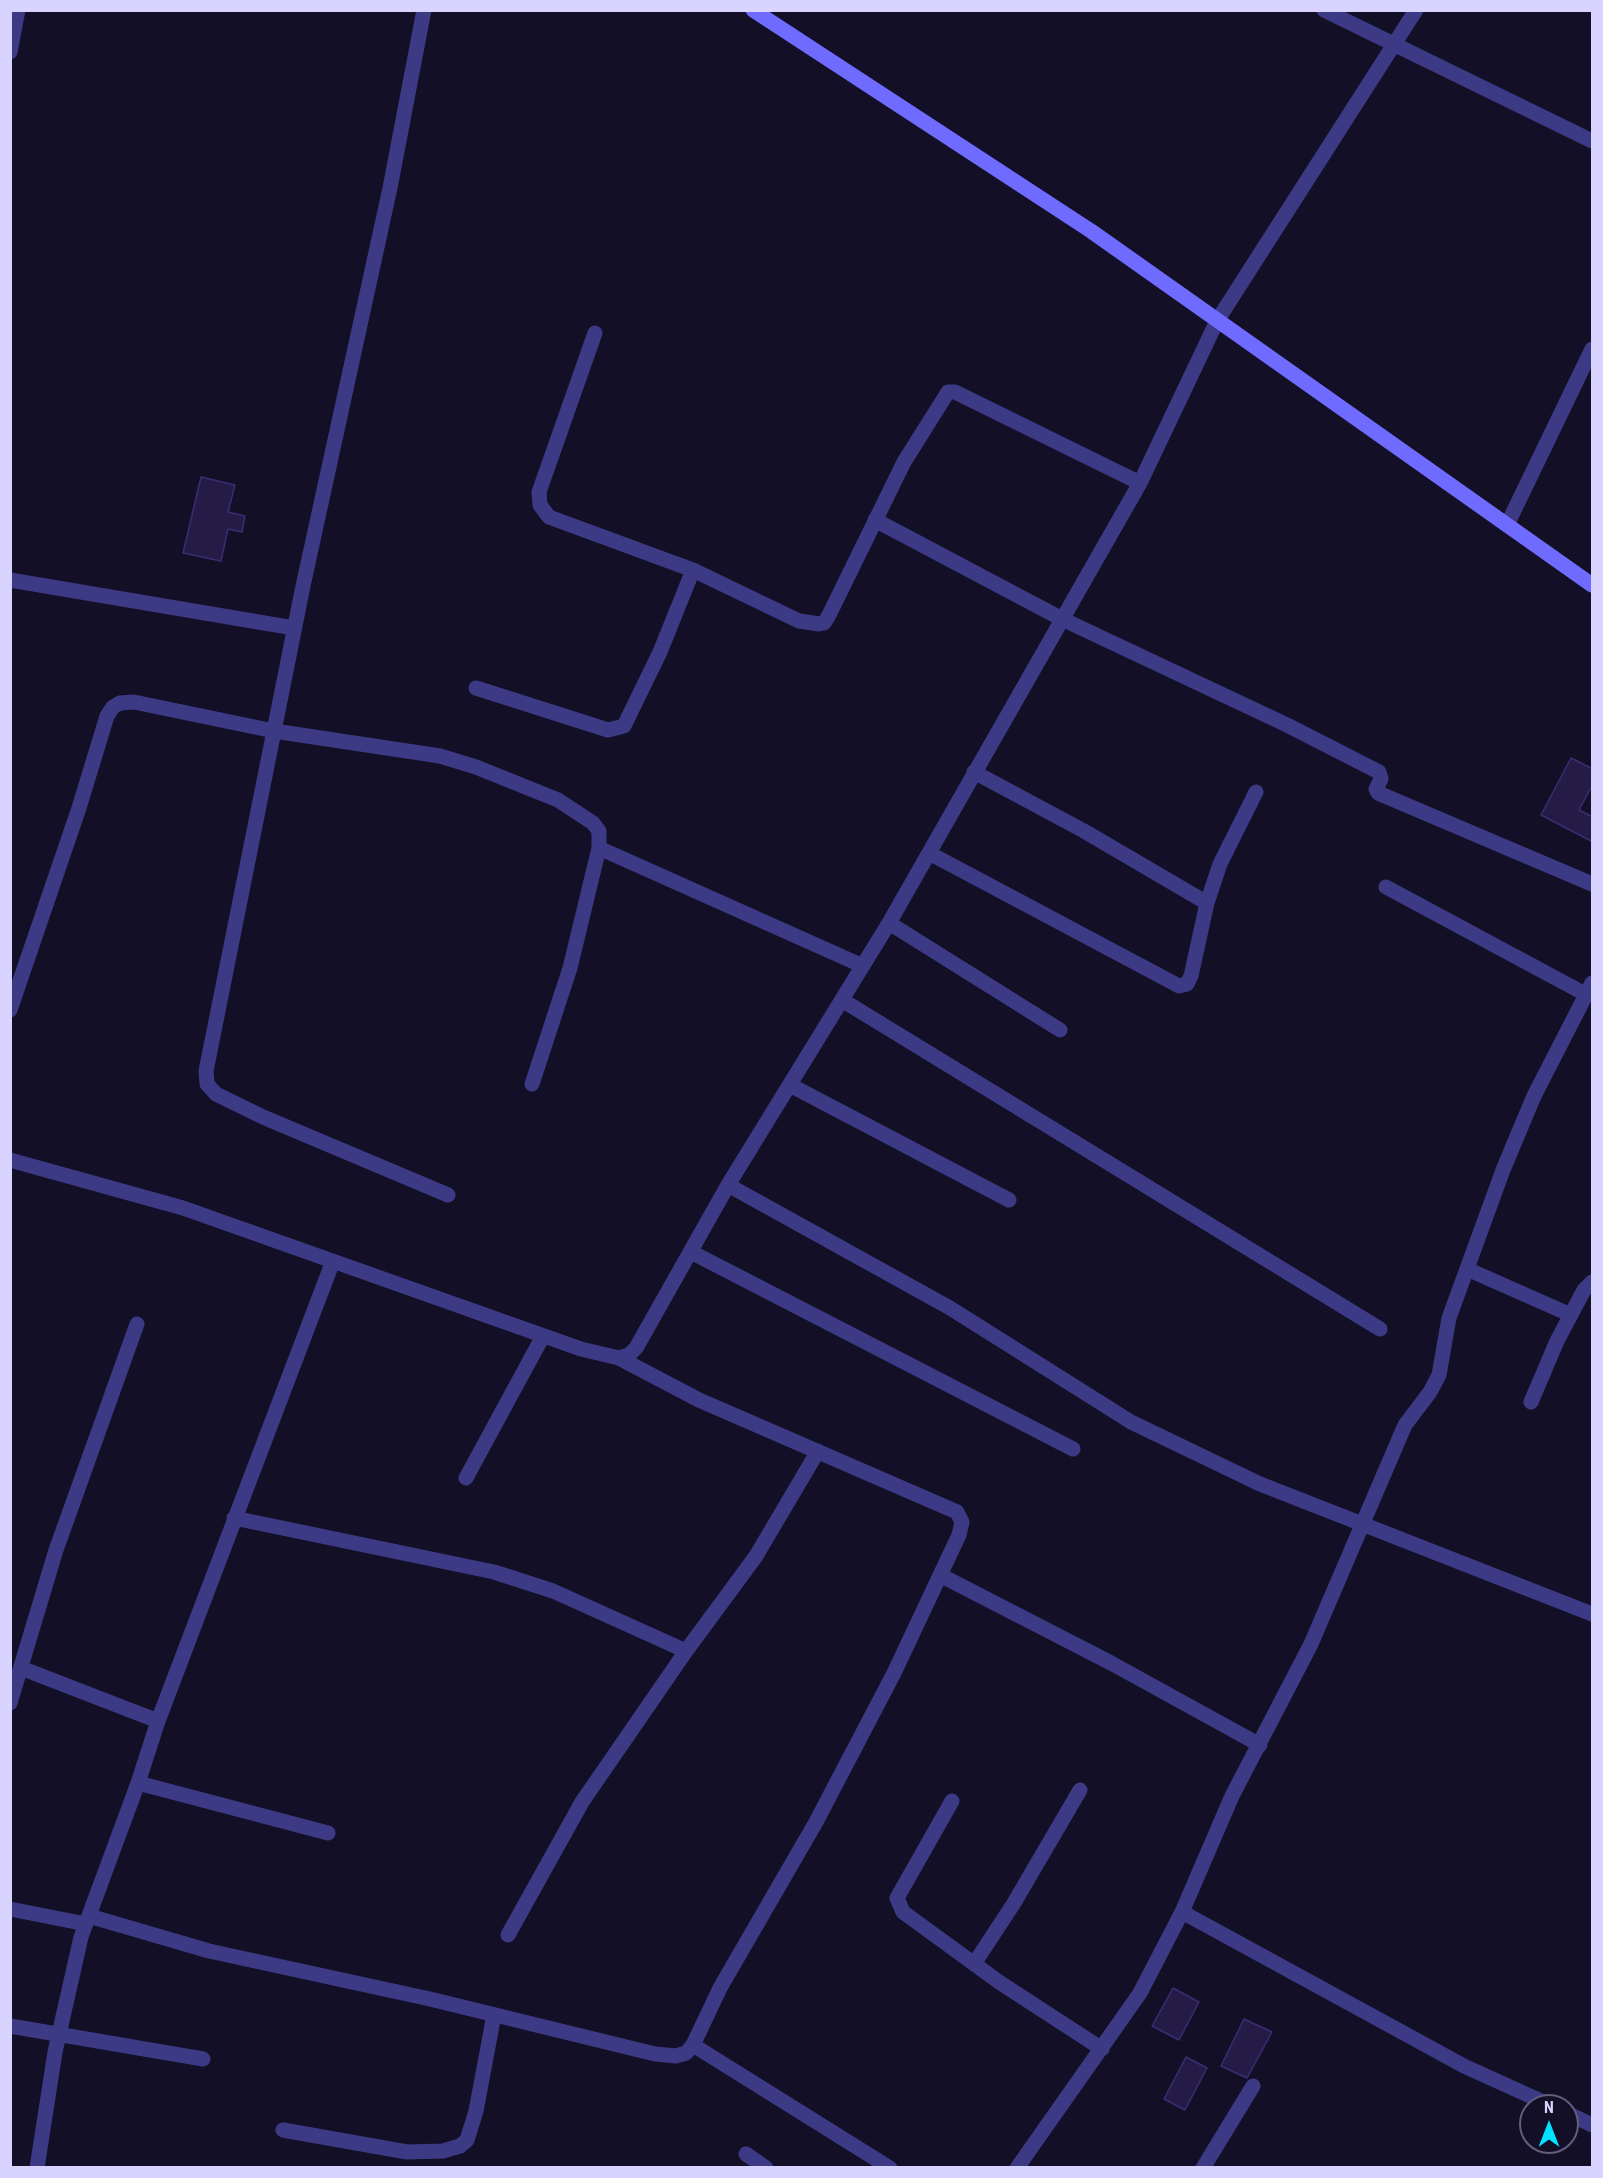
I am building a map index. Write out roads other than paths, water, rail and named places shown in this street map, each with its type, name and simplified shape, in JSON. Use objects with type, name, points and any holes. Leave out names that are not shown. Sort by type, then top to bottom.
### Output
[{"type":"main road","points":[[753,10],[1091,231],[1593,585]]},
{"type":"street","points":[[10,52],[18,10]]},
{"type":"street","points":[[424,10],[390,188],[294,628],[209,1059],[207,1084],[216,1094],[263,1117],[448,1195]]},
{"type":"street","points":[[1324,10],[1593,141]]},
{"type":"street","points":[[619,1358],[629,1355],[636,1348],[728,1185],[889,923],[1140,483],[1217,321],[1416,10]]},
{"type":"street","points":[[595,333],[539,492],[540,505],[549,517],[693,570],[799,621],[810,624],[824,623],[904,462],[948,392],[955,392],[1140,483]]},
{"type":"street","points":[[1507,525],[1593,349]]},
{"type":"street","points":[[875,520],[1062,619],[1287,725],[1379,772],[1381,779],[1376,789],[1383,796],[1593,884]]},
{"type":"street","points":[[476,688],[608,730],[624,726],[660,652],[693,570]]},
{"type":"street","points":[[10,580],[294,628]]},
{"type":"street","points":[[10,1010],[79,808],[107,716],[113,707],[120,703],[134,702],[274,731],[405,749],[476,767],[581,813],[599,831],[599,848],[570,968],[532,1084]]},
{"type":"street","points":[[975,772],[1084,831],[1207,903]]},
{"type":"street","points":[[929,853],[1179,986],[1187,984],[1191,976],[1207,903],[1220,864],[1256,792]]},
{"type":"street","points":[[599,848],[863,966]]},
{"type":"street","points":[[1017,2168],[1140,1993],[1182,1912],[1232,1796],[1311,1644],[1405,1425],[1430,1392],[1439,1375],[1449,1318],[1503,1170],[1534,1096],[1590,989],[1386,887]]},
{"type":"street","points":[[889,923],[1060,1030]]},
{"type":"street","points":[[842,1000],[1380,1329]]},
{"type":"street","points":[[790,1085],[1009,1200]]},
{"type":"street","points":[[10,1160],[183,1208],[543,1336],[581,1349],[619,1358],[699,1400],[957,1512],[962,1522],[959,1535],[894,1673],[720,1988],[693,2045],[686,2053],[676,2056],[655,2054],[494,2015],[209,1952],[87,1920],[10,1909]]},
{"type":"street","points":[[728,1185],[950,1308],[1131,1422],[1260,1484],[1593,1614]]},
{"type":"street","points":[[691,1251],[1073,1449]]},
{"type":"street","points":[[37,2168],[59,2033],[87,1920],[138,1783],[158,1721],[333,1261]]},
{"type":"street","points":[[1467,1269],[1571,1315]]},
{"type":"street","points":[[1531,1402],[1557,1341],[1584,1290],[1593,1282]]},
{"type":"street","points":[[10,1703],[56,1550],[137,1324]]},
{"type":"street","points":[[466,1478],[543,1336]]},
{"type":"street","points":[[508,1935],[582,1802],[686,1650],[756,1556],[818,1451]]},
{"type":"street","points":[[234,1518],[494,1572],[553,1591],[686,1650]]},
{"type":"street","points":[[940,1575],[1111,1663],[1260,1745]]},
{"type":"street","points":[[21,1668],[158,1721]]},
{"type":"street","points":[[138,1783],[328,1833]]},
{"type":"street","points":[[975,1964],[1014,1903],[1080,1790]]},
{"type":"street","points":[[952,1801],[897,1898],[897,1903],[903,1912],[975,1964],[1102,2049]]},
{"type":"street","points":[[1182,1912],[1464,2066],[1526,2094]]},
{"type":"street","points":[[283,2130],[407,2152],[443,2151],[460,2146],[467,2140],[494,2015]]},
{"type":"street","points":[[10,2026],[203,2059]]},
{"type":"street","points":[[693,2045],[890,2168]]},
{"type":"street","points":[[1203,2168],[1253,2086]]},
{"type":"street","points":[[1579,2119],[1593,2125]]},
{"type":"street","points":[[403,2168],[407,2152]]},
{"type":"street","points":[[746,2154],[766,2168]]}]
